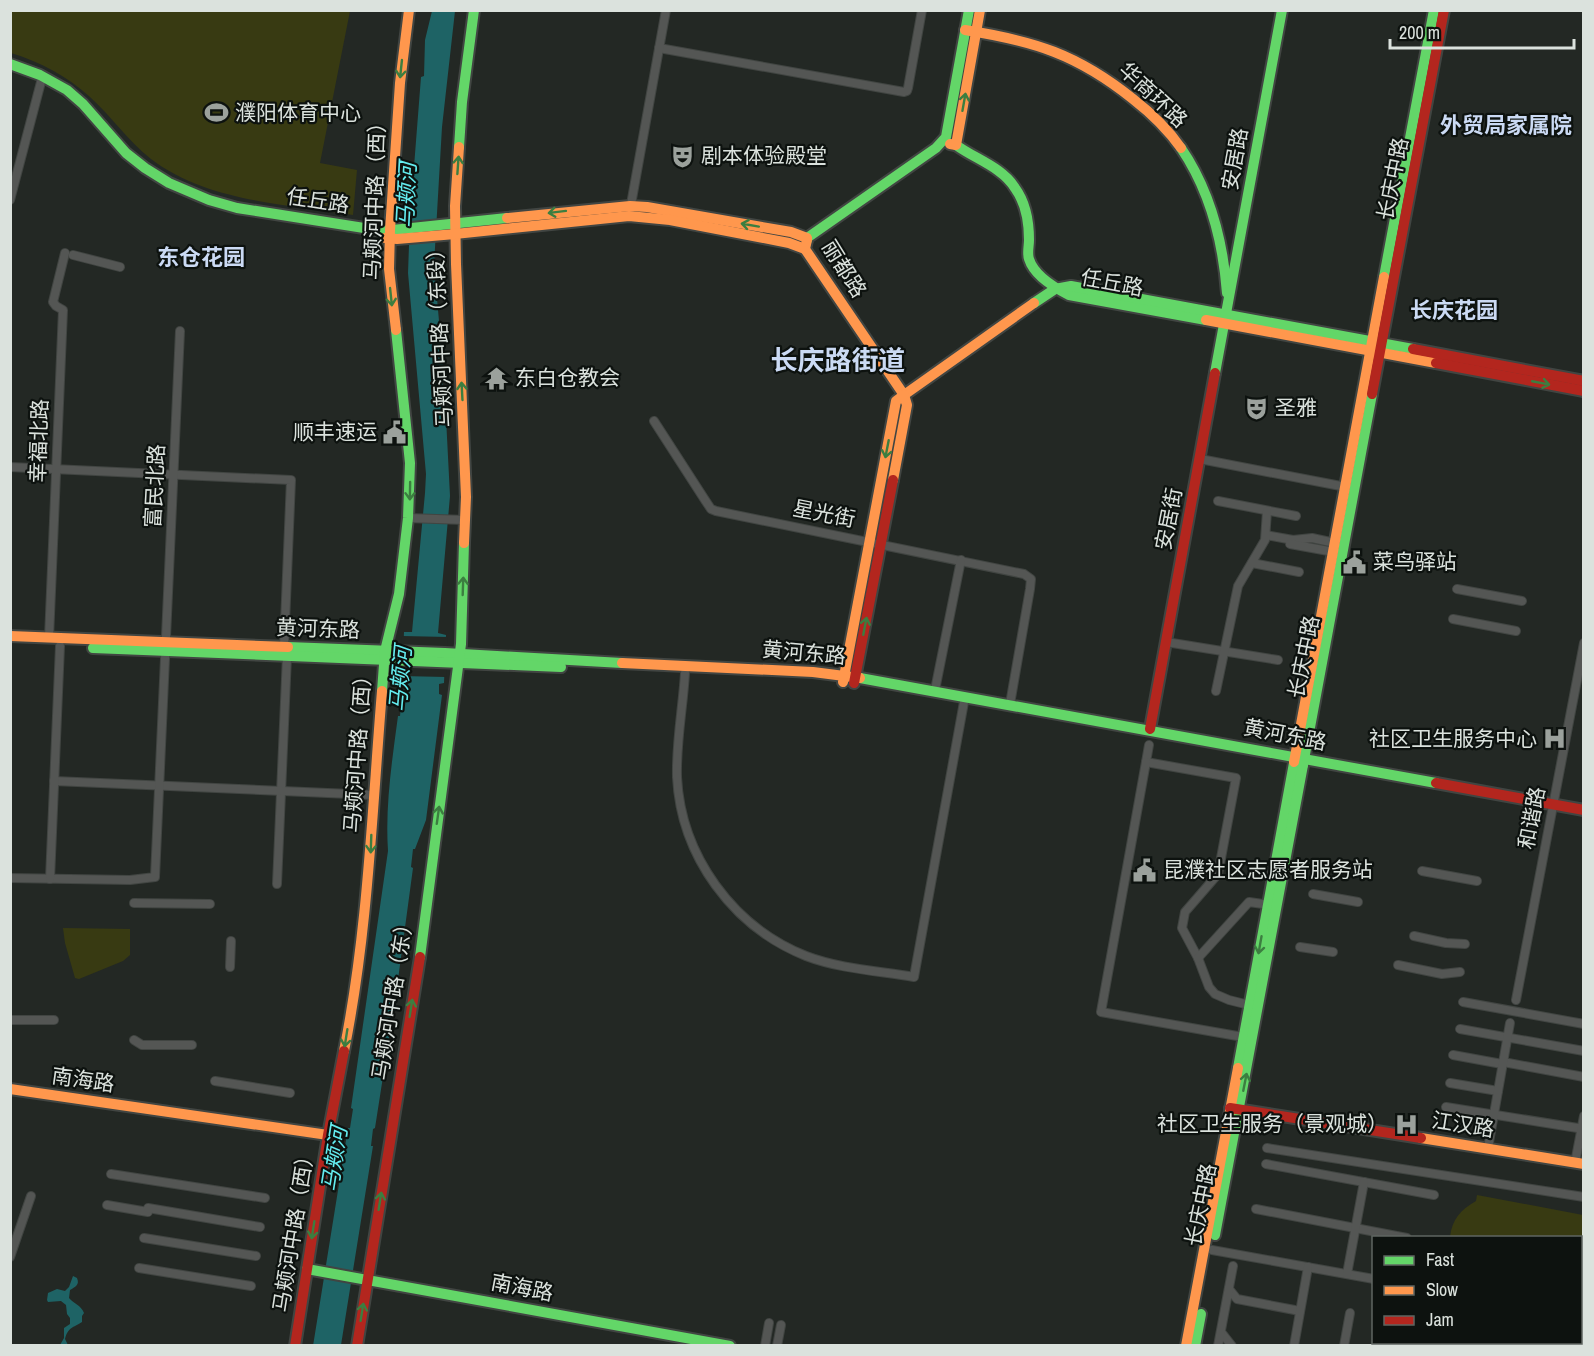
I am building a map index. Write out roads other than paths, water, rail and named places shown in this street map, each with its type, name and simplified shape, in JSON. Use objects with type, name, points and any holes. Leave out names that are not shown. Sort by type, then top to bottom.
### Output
[{"type":"street","name":"马颊河中路（西）","points":[[295,1346],[328,1135],[346,1043],[361,939],[370,858],[384,656],[399,594],[411,518],[410,463],[400,354],[391,293],[400,83],[409,10]]},
{"type":"street","name":"马颊河中路（东段）","points":[[459,658],[466,471],[449,229],[474,10]]},
{"type":"street","points":[[629,211],[666,10]]},
{"type":"street","points":[[659,48],[904,92],[907,91],[922,10]]},
{"type":"street","points":[[956,145],[971,31],[969,10]]},
{"type":"street","points":[[941,144],[946,137],[971,31],[980,10]]},
{"type":"street","name":"安居路","points":[[1226,319],[1282,10]]},
{"type":"street","name":"长庆中路","points":[[1299,761],[1346,487],[1377,348],[1434,10]]},
{"type":"street","name":"长庆中路","points":[[1195,1346],[1235,1109],[1299,761],[1444,10]]},
{"type":"street","name":"华商环路","points":[[971,31],[1022,40],[1079,62],[1113,83],[1160,123],[1186,157],[1204,190],[1217,223],[1226,275],[1226,319]]},
{"type":"street","name":"任丘路","points":[[10,64],[48,78],[66,90],[83,104],[132,158],[152,173],[190,193],[214,202],[255,211],[394,234]]},
{"type":"street","name":"任丘路","points":[[10,70],[41,82],[78,109],[129,162],[155,182],[210,208],[235,214],[394,234],[449,229],[595,208],[780,230],[806,243]]},
{"type":"street","points":[[10,200],[41,82]]},
{"type":"street","points":[[849,679],[869,542],[896,401],[1055,289],[1033,267],[1028,257],[1030,244],[1026,211],[1016,188],[999,170],[969,156],[956,145],[941,144]]},
{"type":"street","name":"丽都路","points":[[904,395],[806,243],[941,144]]},
{"type":"street","name":"幸福北路","points":[[49,638],[63,309],[53,302],[69,254],[120,267]]},
{"type":"street","name":"任丘路","points":[[1055,289],[1069,295],[1226,319],[1584,391]]},
{"type":"street","name":"安居街","points":[[1150,729],[1226,319]]},
{"type":"street","name":"富民北路","points":[[50,879],[129,880],[155,877],[180,331]]},
{"type":"street","name":"任丘路","points":[[1377,348],[1584,381]]},
{"type":"street","points":[[849,679],[881,544],[907,405],[904,395]]},
{"type":"street","name":"星光街","points":[[654,421],[711,509],[1024,573],[1031,579],[1010,704]]},
{"type":"street","points":[[1200,459],[1346,487]]},
{"type":"street","points":[[10,467],[291,480],[277,884]]},
{"type":"street","points":[[1218,501],[1296,516]]},
{"type":"street","points":[[1216,691],[1238,586],[1265,537],[1267,511]]},
{"type":"street","points":[[411,518],[465,520]]},
{"type":"street","points":[[1265,537],[1293,540],[1312,538],[1335,548]]},
{"type":"street","points":[[935,690],[961,560]]},
{"type":"street","points":[[1252,563],[1299,572]]},
{"type":"street","points":[[1457,589],[1522,601]]},
{"type":"street","points":[[1453,619],[1516,631]]},
{"type":"street","name":"黄河东路","points":[[10,636],[165,647]]},
{"type":"street","points":[[1166,642],[1278,660]]},
{"type":"street","name":"和谐路","points":[[1516,1000],[1581,673],[1584,643]]},
{"type":"street","name":"黄河东路","points":[[10,644],[445,657],[685,673],[849,679],[935,690],[1150,729],[1299,761]]},
{"type":"street","points":[[10,878],[50,879],[60,646]]},
{"type":"street","name":"黄河东路","points":[[459,658],[813,672],[964,702],[1553,808],[1584,817]]},
{"type":"street","name":"马颊河中路（东）","points":[[357,1346],[363,1278],[422,945],[459,658]]},
{"type":"street","points":[[685,673],[678,752],[679,798],[689,838],[697,857],[724,897],[759,930],[782,945],[808,956],[836,964],[914,977],[964,702]]},
{"type":"street","points":[[1149,745],[1101,1012],[1243,1038]]},
{"type":"street","points":[[1146,762],[1236,778],[1218,874],[1185,912],[1182,928],[1198,958],[1209,987],[1215,994],[1249,1005]]},
{"type":"street","points":[[54,781],[373,795]]},
{"type":"street","name":"黄河东路","points":[[1553,808],[1584,810]]},
{"type":"street","points":[[1422,871],[1477,881]]},
{"type":"street","points":[[1313,894],[1358,902]]},
{"type":"street","points":[[1198,958],[1249,902],[1272,906]]},
{"type":"street","points":[[134,903],[210,904]]},
{"type":"street","name":"长庆中路","points":[[1186,1346],[1235,1109],[1249,1005],[1272,906]]},
{"type":"street","points":[[1414,936],[1446,943],[1465,944]]},
{"type":"street","points":[[230,967],[231,941]]},
{"type":"street","points":[[1300,946],[1333,952]]},
{"type":"street","points":[[1398,965],[1442,974],[1460,972]]},
{"type":"street","points":[[1464,1002],[1584,1024]]},
{"type":"street","points":[[10,1020],[54,1020]]},
{"type":"street","points":[[1488,1148],[1510,1023]]},
{"type":"street","points":[[1460,1029],[1584,1051]]},
{"type":"street","points":[[134,1040],[142,1045],[192,1045]]},
{"type":"street","points":[[1453,1055],[1584,1077]]},
{"type":"street","points":[[215,1081],[290,1092]]},
{"type":"street","points":[[1450,1083],[1498,1091]]},
{"type":"street","name":"南海路","points":[[10,1089],[328,1135]]},
{"type":"street","points":[[1446,1107],[1582,1129]]},
{"type":"street","name":"江汉路","points":[[1235,1109],[1579,1163]]},
{"type":"street","points":[[1579,1163],[1584,1116]]},
{"type":"street","points":[[1267,1148],[1584,1197]]},
{"type":"street","points":[[1266,1164],[1434,1195]]},
{"type":"street","points":[[111,1174],[265,1198]]},
{"type":"street","points":[[1347,1274],[1364,1182]]},
{"type":"street","points":[[10,1257],[31,1196]]},
{"type":"street","points":[[107,1205],[260,1227]]},
{"type":"street","points":[[1256,1209],[1397,1236]]},
{"type":"street","points":[[144,1238],[256,1256]]},
{"type":"street","points":[[1212,1250],[1372,1279]]},
{"type":"street","points":[[1218,1346],[1233,1266]]},
{"type":"street","points":[[1294,1346],[1308,1267]]},
{"type":"street","points":[[139,1268],[251,1286]]},
{"type":"street","name":"南海路","points":[[307,1269],[730,1346]]},
{"type":"street","points":[[1229,1289],[1237,1299],[1300,1311]]},
{"type":"street","points":[[1344,1346],[1350,1313]]},
{"type":"street","points":[[765,1346],[770,1323]]},
{"type":"street","points":[[777,1346],[781,1325]]},
{"type":"street","points":[[1221,1332],[1232,1346]]},
{"type":"water","points":[[432,11],[455,11],[442,127],[434,265],[444,377],[442,377],[443,397],[445,398],[450,496],[438,633],[446,635],[444,683],[439,684],[439,694],[442,695],[426,820],[415,849],[413,849],[411,867],[413,868],[397,987],[341,1345],[313,1346],[353,1109],[351,1108],[388,851],[387,817],[390,784],[398,716],[400,716],[402,697],[400,690],[405,689],[406,678],[402,677],[404,632],[412,632],[425,493],[426,474],[408,273],[421,77],[424,76],[425,40]]},
{"type":"water","points":[[73,1276],[78,1282],[77,1286],[70,1290],[69,1298],[84,1313],[82,1322],[68,1332],[65,1339],[68,1345],[60,1345],[64,1338],[64,1328],[70,1324],[70,1318],[66,1305],[61,1301],[48,1302],[48,1293],[57,1289],[65,1291]]},
{"type":"place","name":"濮阳体育中心","points":[[217,113]]},
{"type":"place","name":"剧本体验殿堂","points":[[683,156]]},
{"type":"place","name":"东白仓教会","points":[[497,378]]},
{"type":"place","name":"圣雅","points":[[1257,408]]},
{"type":"place","name":"顺丰速运","points":[[395,432]]},
{"type":"place","name":"菜鸟驿站","points":[[1355,562]]},
{"type":"place","name":"社区卫生服务中心","points":[[1555,739]]},
{"type":"place","name":"昆濮社区志愿者服务站","points":[[1145,870]]},
{"type":"place","name":"社区卫生服务（景观城）","points":[[1406,1124]]},
{"type":"district","name":"外贸局家属院","points":[[1506,125]]},
{"type":"district","name":"东仓花园","points":[[201,257]]},
{"type":"district","name":"长庆花园","points":[[1454,310]]},
{"type":"district","name":"长庆路街道","points":[[838,361]]},
{"type":"water label","name":"马颊河","points":[[406,195]]},
{"type":"water label","name":"马颊河","points":[[400,679]]},
{"type":"water label","name":"马颊河","points":[[334,1159]]}]
